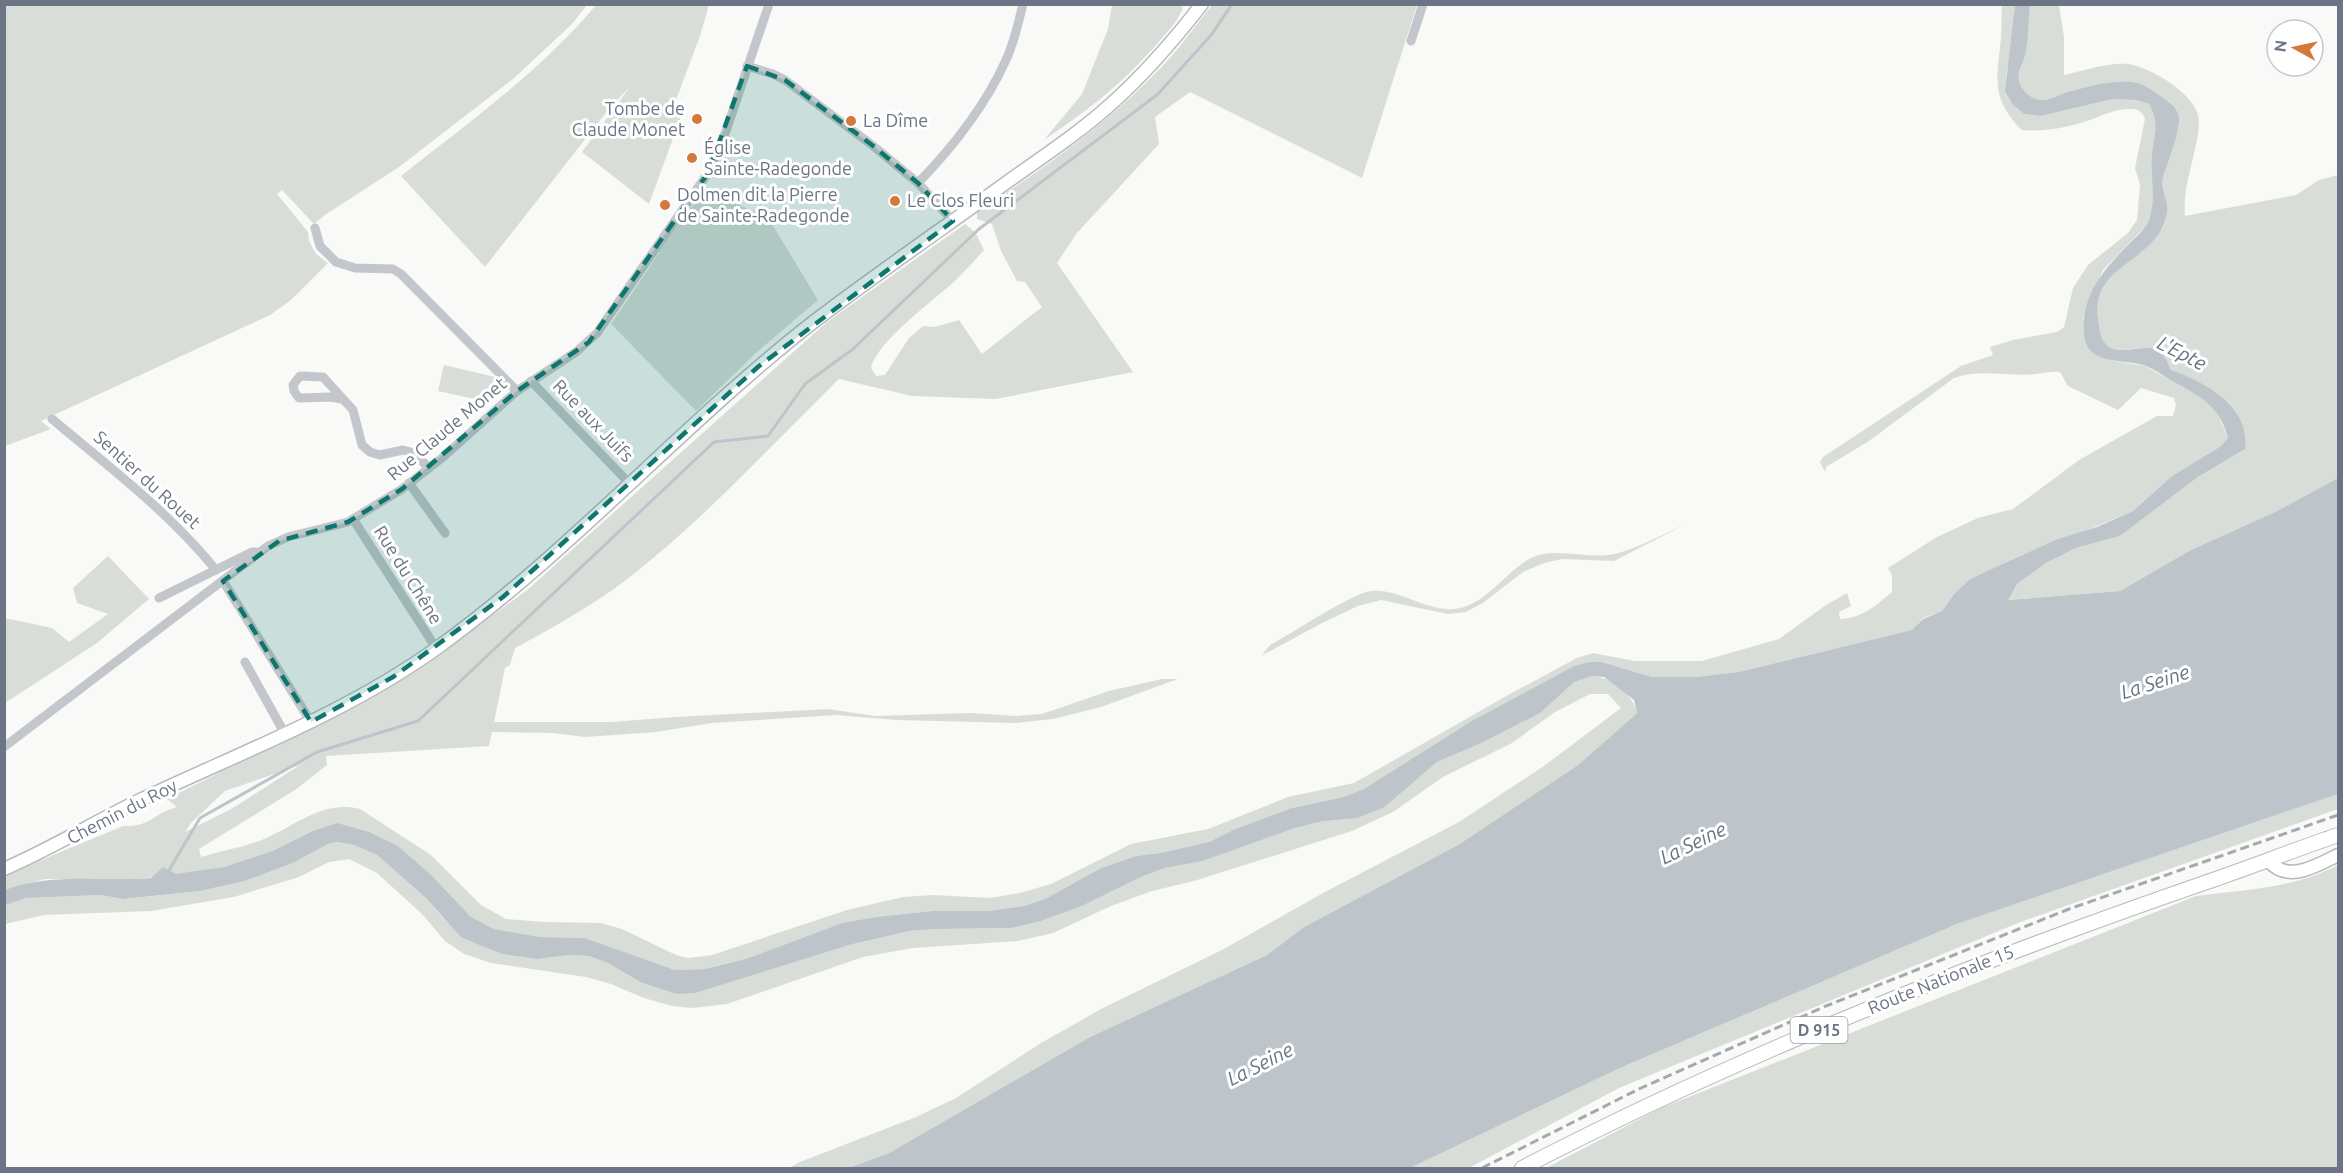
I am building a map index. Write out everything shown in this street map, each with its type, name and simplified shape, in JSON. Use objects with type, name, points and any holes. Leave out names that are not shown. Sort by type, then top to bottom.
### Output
[{"type":"main road","name":"Chemin du Roy","points":[[4,868],[56,845],[136,802],[311,723],[393,677],[436,648],[537,570],[729,392],[785,344],[834,306],[1099,115],[1149,67],[1200,5]]},
{"type":"main road","name":"Route Nationale 15","points":[[1522,1168],[1711,1077],[1882,1004],[2035,943],[2338,835]]},
{"type":"main road","points":[[2268,860],[2278,870],[2287,873],[2314,867],[2338,855]]},
{"type":"street","name":"Rue Claude Monet","points":[[4,747],[258,553],[288,537],[353,519],[410,483],[517,391],[576,352],[597,333],[646,259],[708,173],[726,131],[769,4]]},
{"type":"street","points":[[918,183],[948,152],[998,77],[1012,45],[1023,4]]},
{"type":"street","points":[[1411,41],[1423,4]]},
{"type":"street","points":[[747,66],[785,80],[918,183],[953,221]]},
{"type":"street","points":[[315,228],[320,246],[336,262],[355,268],[393,269],[401,274],[517,391]]},
{"type":"street","points":[[342,399],[300,398],[294,391],[293,385],[300,376],[323,377],[353,410],[362,445],[370,453],[380,455],[404,450],[414,453],[429,468]]},
{"type":"street","name":"Rue aux Juifs","points":[[531,381],[630,484]]},
{"type":"street","name":"Sentier du Rouet","points":[[52,419],[160,510],[198,548],[216,570]]},
{"type":"street","points":[[410,483],[445,533]]},
{"type":"street","name":"Rue du Chêne","points":[[353,519],[436,648]]},
{"type":"street","points":[[159,598],[252,552],[258,553]]},
{"type":"street","points":[[223,581],[311,723]]},
{"type":"street","points":[[246,662],[285,734]]},
{"type":"highlighted area","points":[[747,66],[785,80],[872,145],[918,183],[953,221],[759,366],[503,597],[393,677],[311,722],[223,581],[279,541],[348,522],[402,489],[517,391],[589,342],[708,173]]},
{"type":"shaded area","points":[[597,4],[709,5],[673,108],[683,111],[649,204],[582,152],[630,87],[612,105],[485,267],[401,176],[528,74]]},
{"type":"shaded area","points":[[4,5],[587,5],[572,24],[513,79],[399,167],[314,224],[282,190],[277,194],[308,232],[309,241],[316,254],[328,263],[291,300],[270,315],[41,421],[51,429],[5,446]]},
{"type":"shaded area","points":[[1112,5],[1179,5],[1183,8],[1171,28],[1130,73],[1089,108],[1044,140],[1082,94],[1108,29]]},
{"type":"shaded area","points":[[1212,5],[1417,5],[1362,178],[1190,92],[1155,117],[1159,144],[1077,233],[1057,263],[1133,372],[996,399],[912,396],[839,379],[730,488],[673,541],[614,589],[515,648],[510,665],[505,668],[494,722],[612,722],[828,709],[875,716],[971,713],[1016,716],[1042,714],[1109,691],[1162,679],[1178,679],[1101,707],[1053,719],[1015,723],[896,720],[836,715],[712,723],[656,732],[585,737],[552,733],[492,732],[489,746],[326,756],[327,765],[295,790],[199,849],[201,857],[264,839],[322,811],[347,807],[360,809],[431,855],[481,905],[506,919],[601,923],[622,929],[676,955],[688,958],[712,955],[847,910],[903,897],[933,895],[990,898],[1020,893],[1051,884],[1131,844],[1208,829],[1288,797],[1354,783],[1508,695],[1577,658],[1593,653],[1635,661],[1702,661],[1779,639],[1826,605],[1847,593],[1851,606],[1839,612],[1840,619],[1862,614],[1892,592],[1892,575],[1888,568],[1937,537],[1978,518],[2013,509],[2079,460],[2157,416],[2173,416],[2176,405],[2174,398],[2141,388],[2118,410],[2068,386],[2060,372],[2026,375],[1984,373],[1964,375],[1954,378],[1869,441],[1826,467],[1825,472],[1820,462],[1823,457],[1961,366],[1993,355],[1990,347],[2013,340],[2057,332],[2064,327],[2073,288],[2088,265],[2128,233],[2137,220],[2140,185],[2135,168],[2145,119],[2143,115],[2134,109],[2126,109],[2063,127],[2022,130],[2005,108],[1998,87],[2002,5],[2015,5],[2012,48],[2006,75],[2013,105],[2024,114],[2041,116],[2113,99],[2136,100],[2149,104],[2157,118],[2152,157],[2155,195],[2152,211],[2146,226],[2103,270],[2083,318],[2109,360],[2145,366],[2203,398],[2216,410],[2228,438],[2221,446],[2172,476],[2133,511],[1970,579],[1954,594],[1942,611],[1923,618],[1913,630],[1739,672],[1695,677],[1652,677],[1602,662],[1589,662],[1574,666],[1364,789],[1343,797],[1292,808],[1235,829],[1209,842],[1136,856],[1101,868],[1045,899],[1024,906],[988,911],[932,911],[842,923],[749,958],[705,969],[675,970],[585,938],[541,937],[494,929],[470,916],[398,846],[313,831],[272,851],[224,867],[195,873],[134,879],[45,879],[5,890],[5,875],[123,826],[147,822],[177,807],[167,799],[365,699],[457,641],[526,591],[827,322],[965,224],[975,232],[984,250],[958,278],[884,345],[871,368],[876,376],[885,375],[909,338],[923,326],[935,327],[959,320],[982,354],[1042,307],[1025,282],[1017,281],[1001,251],[992,224],[977,219],[977,212],[1078,142],[1125,102],[1169,59]],"holes":[[[300,765],[233,808],[185,832],[191,823],[225,791]]]},
{"type":"shaded area","points":[[2030,5],[2059,5],[2064,37],[2064,75],[2121,64],[2138,66],[2172,84],[2191,102],[2197,111],[2199,121],[2186,192],[2185,216],[2296,195],[2319,180],[2338,175],[2338,478],[2277,511],[2189,551],[2120,591],[2007,600],[2017,584],[2046,563],[2076,548],[2120,536],[2198,477],[2245,449],[2203,385],[2171,370],[2163,357],[2155,351],[2145,348],[2117,350],[2109,347],[2103,340],[2100,329],[2098,301],[2104,288],[2112,276],[2147,246],[2165,222],[2167,209],[2162,180],[2177,134],[2179,119],[2177,110],[2170,102],[2134,82],[2089,86],[2044,100],[2030,96],[2022,87],[2019,77],[2026,48]]},
{"type":"shaded area","points":[[706,189],[769,219],[818,300],[757,352],[696,411],[611,324],[659,253],[659,247]]},
{"type":"shaded area","points":[[444,365],[495,377],[489,402],[438,391]]},
{"type":"shaded area","points":[[1684,525],[1614,561],[1562,559],[1544,563],[1523,572],[1483,603],[1466,612],[1448,614],[1381,600],[1358,606],[1261,656],[1270,645],[1336,606],[1371,591],[1393,593],[1438,608],[1460,608],[1489,593],[1513,570],[1531,558],[1549,553],[1598,556],[1616,554]]},
{"type":"shaded area","points":[[108,556],[149,599],[97,643],[5,703],[5,618],[52,628],[69,642],[108,614],[77,603],[73,588]]},
{"type":"shaded area","points":[[1592,676],[1614,683],[1631,699],[1637,713],[1578,765],[1458,845],[1304,927],[1267,955],[1090,1037],[889,1153],[848,1168],[789,1168],[916,1117],[956,1098],[1041,1043],[1103,1008],[1222,950],[1323,893],[1459,822],[1544,766],[1621,708],[1608,694],[1590,694],[1555,712],[1512,743],[1443,777],[1393,812],[1352,831],[1194,881],[1152,891],[1111,906],[1053,933],[1018,941],[913,948],[863,957],[727,1004],[692,1008],[672,1006],[586,977],[491,963],[464,954],[445,941],[423,915],[377,873],[349,859],[329,862],[299,877],[234,897],[151,911],[44,915],[5,924],[4,905],[26,898],[101,895],[124,899],[200,891],[245,881],[293,863],[328,844],[337,842],[354,845],[377,855],[426,898],[447,922],[538,959],[569,955],[589,956],[608,963],[640,982],[849,945],[911,931],[1012,928],[1041,921],[1082,906],[1141,877],[1165,868],[1203,861],[1295,828],[1324,821],[1413,781],[1437,762],[1507,729],[1574,682]]},
{"type":"shaded area","points":[[2338,794],[2338,809],[2018,923],[1619,1088],[1469,1168],[1410,1168],[1620,1068],[1957,924]]},
{"type":"shaded area","points":[[2338,865],[2338,1168],[1546,1168],[1661,1108],[2196,896],[2251,890],[2287,883],[2322,873]]},
{"type":"water","name":"La Seine","points":[[2015,5],[2030,5],[2027,46],[2019,77],[2022,87],[2030,96],[2044,100],[2098,84],[2134,82],[2152,90],[2177,110],[2179,119],[2177,134],[2162,181],[2167,204],[2163,226],[2155,239],[2111,277],[2103,288],[2098,301],[2100,329],[2103,340],[2108,346],[2122,350],[2145,348],[2159,351],[2165,357],[2171,370],[2211,389],[2223,398],[2241,421],[2245,434],[2245,449],[2198,477],[2120,536],[2076,548],[2046,563],[2017,584],[2008,600],[2120,591],[2189,551],[2277,511],[2338,478],[2338,794],[1957,924],[1620,1068],[1410,1168],[848,1168],[889,1153],[1090,1037],[1267,955],[1304,927],[1458,845],[1578,765],[1637,713],[1634,700],[1604,677],[1592,676],[1574,682],[1540,713],[1477,745],[1437,762],[1383,808],[1357,818],[1324,821],[1295,828],[1203,861],[1165,868],[1141,877],[1082,906],[1041,921],[1012,928],[910,931],[849,945],[695,993],[677,994],[640,982],[608,963],[589,956],[569,955],[538,959],[503,954],[477,944],[461,937],[426,898],[377,855],[354,845],[337,842],[328,844],[293,863],[245,881],[200,891],[123,899],[101,895],[26,898],[5,905],[5,890],[22,884],[58,879],[151,878],[163,867],[176,874],[224,867],[272,851],[313,831],[337,823],[369,832],[398,846],[430,874],[470,916],[494,929],[541,937],[585,938],[675,970],[705,969],[749,958],[842,923],[932,911],[988,911],[1024,906],[1045,899],[1101,868],[1136,856],[1209,842],[1235,829],[1292,808],[1343,797],[1364,789],[1472,721],[1574,666],[1589,662],[1602,662],[1652,677],[1695,677],[1739,672],[1912,630],[1923,619],[1942,611],[1954,594],[1970,579],[2058,539],[2097,527],[2133,511],[2172,476],[2221,446],[2228,438],[2220,417],[2201,398],[2146,366],[2099,356],[2086,344],[2084,319],[2090,295],[2103,273],[2147,224],[2150,215],[2153,199],[2152,166],[2155,118],[2149,104],[2136,100],[2113,99],[2041,116],[2024,114],[2013,105],[2005,91]]},
{"type":"waterway","points":[[168,872],[200,818],[317,752],[418,721],[714,442],[768,436],[805,384],[853,349],[979,229],[1158,94],[1212,34],[1232,4]]},
{"type":"railway","points":[[1482,1168],[1641,1088],[1826,1006],[2069,909],[2338,815]]},
{"type":"place","name":"Tombe de Claude Monet","points":[[697,119]]},
{"type":"place","name":"La Dîme","points":[[851,121]]},
{"type":"place","name":"Église Sainte-Radegonde","points":[[692,158]]},
{"type":"place","name":"Le Clos Fleuri","points":[[895,201]]},
{"type":"place","name":"Dolmen dit la Pierre de Sainte-Radegonde","points":[[665,205]]},
{"type":"water label","name":"L'Epte","points":[[2182,353]]}]
